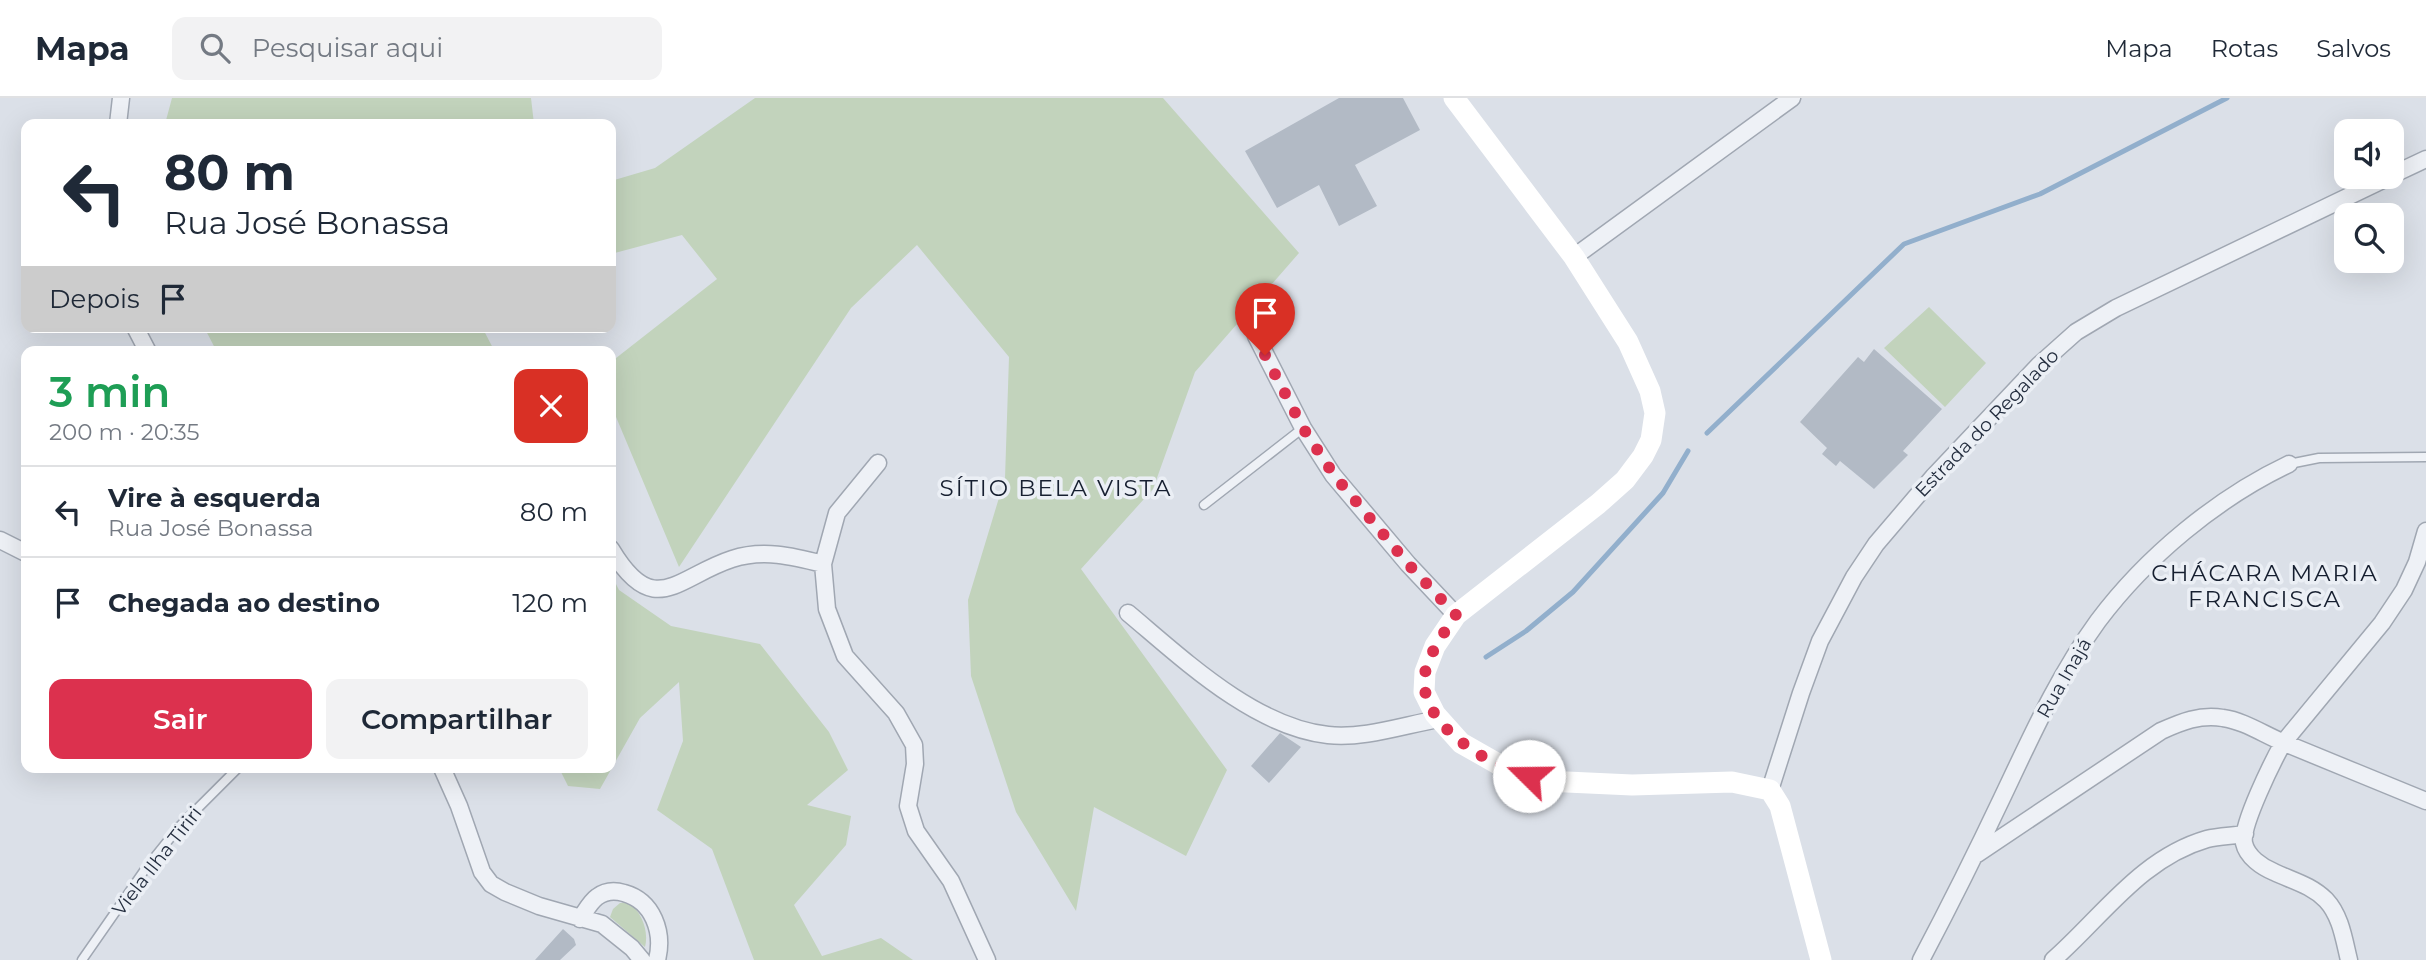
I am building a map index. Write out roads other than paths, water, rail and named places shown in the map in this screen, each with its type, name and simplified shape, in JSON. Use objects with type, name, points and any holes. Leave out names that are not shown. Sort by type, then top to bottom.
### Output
[{"type":"main road","points":[[1454,98],[1574,257],[1628,342],[1650,391],[1655,413],[1651,440],[1643,456],[1616,488],[1456,615],[1435,646],[1426,672],[1424,692],[1440,719],[1461,743],[1512,772],[1545,781],[1632,785],[1732,782],[1770,790],[1780,806],[1821,960]]},
{"type":"street","points":[[119,119],[121,98]]},
{"type":"street","points":[[1574,257],[1792,98]]},
{"type":"street","name":"Estrada do Regalado","points":[[2404,169],[2426,159]]},
{"type":"street","name":"Estrada do Regalado","points":[[1770,790],[1821,641],[1854,577],[1877,544],[1934,476],[2039,365],[2076,332],[2116,308],[2363,189]]},
{"type":"street","points":[[1256,336],[1303,428],[1334,475],[1408,564],[1456,615]]},
{"type":"street","points":[[878,463],[837,513],[823,564],[827,609],[845,656],[896,713],[914,745],[915,764],[908,806],[916,831],[951,881],[987,960]]},
{"type":"street","name":"Rua Inajá","points":[[1921,960],[1975,855],[2049,699],[2099,620],[2144,570],[2194,525],[2232,496],[2289,464]]},
{"type":"street","points":[[2349,960],[2340,925],[2327,901],[2315,890],[2260,865],[2247,850],[2245,834],[2271,766],[2283,743],[2382,623],[2404,590],[2417,562],[2426,531]]},
{"type":"street","points":[[0,540],[21,550]]},
{"type":"street","points":[[616,557],[625,571],[640,584],[651,589],[670,588],[733,558],[761,553],[786,555],[823,564]]},
{"type":"street","points":[[1128,613],[1191,666],[1248,705],[1303,730],[1330,735],[1353,735],[1440,719]]},
{"type":"street","points":[[1975,855],[2161,731],[2183,721],[2205,717],[2225,718],[2426,801]]},
{"type":"street","points":[[444,773],[482,872],[491,884],[539,906],[602,924],[632,948],[642,960]]},
{"type":"street","points":[[2053,960],[2092,924],[2117,895],[2142,874],[2167,858],[2208,839],[2245,834]]},
{"type":"street","points":[[580,919],[595,898],[605,892],[617,891],[631,895],[653,915],[660,940],[657,960]]},
{"type":"lane","points":[[1204,505],[1303,428]]},
{"type":"lane","points":[[2289,464],[2319,458],[2426,457]]},
{"type":"lane","name":"Viela Ilha Tiriri","points":[[82,960],[146,868],[179,827],[233,773]]},
{"type":"waterway","points":[[1707,433],[1904,244],[2040,194],[2227,98]]},
{"type":"waterway","points":[[1486,657],[1526,631],[1573,592],[1663,493],[1688,451]]},
{"type":"district","name":"SÍTIO BELA VISTA","points":[[1056,488]]},
{"type":"district","name":"CHÁCARA MARIA FRANCISCA","points":[[2265,586]]}]
